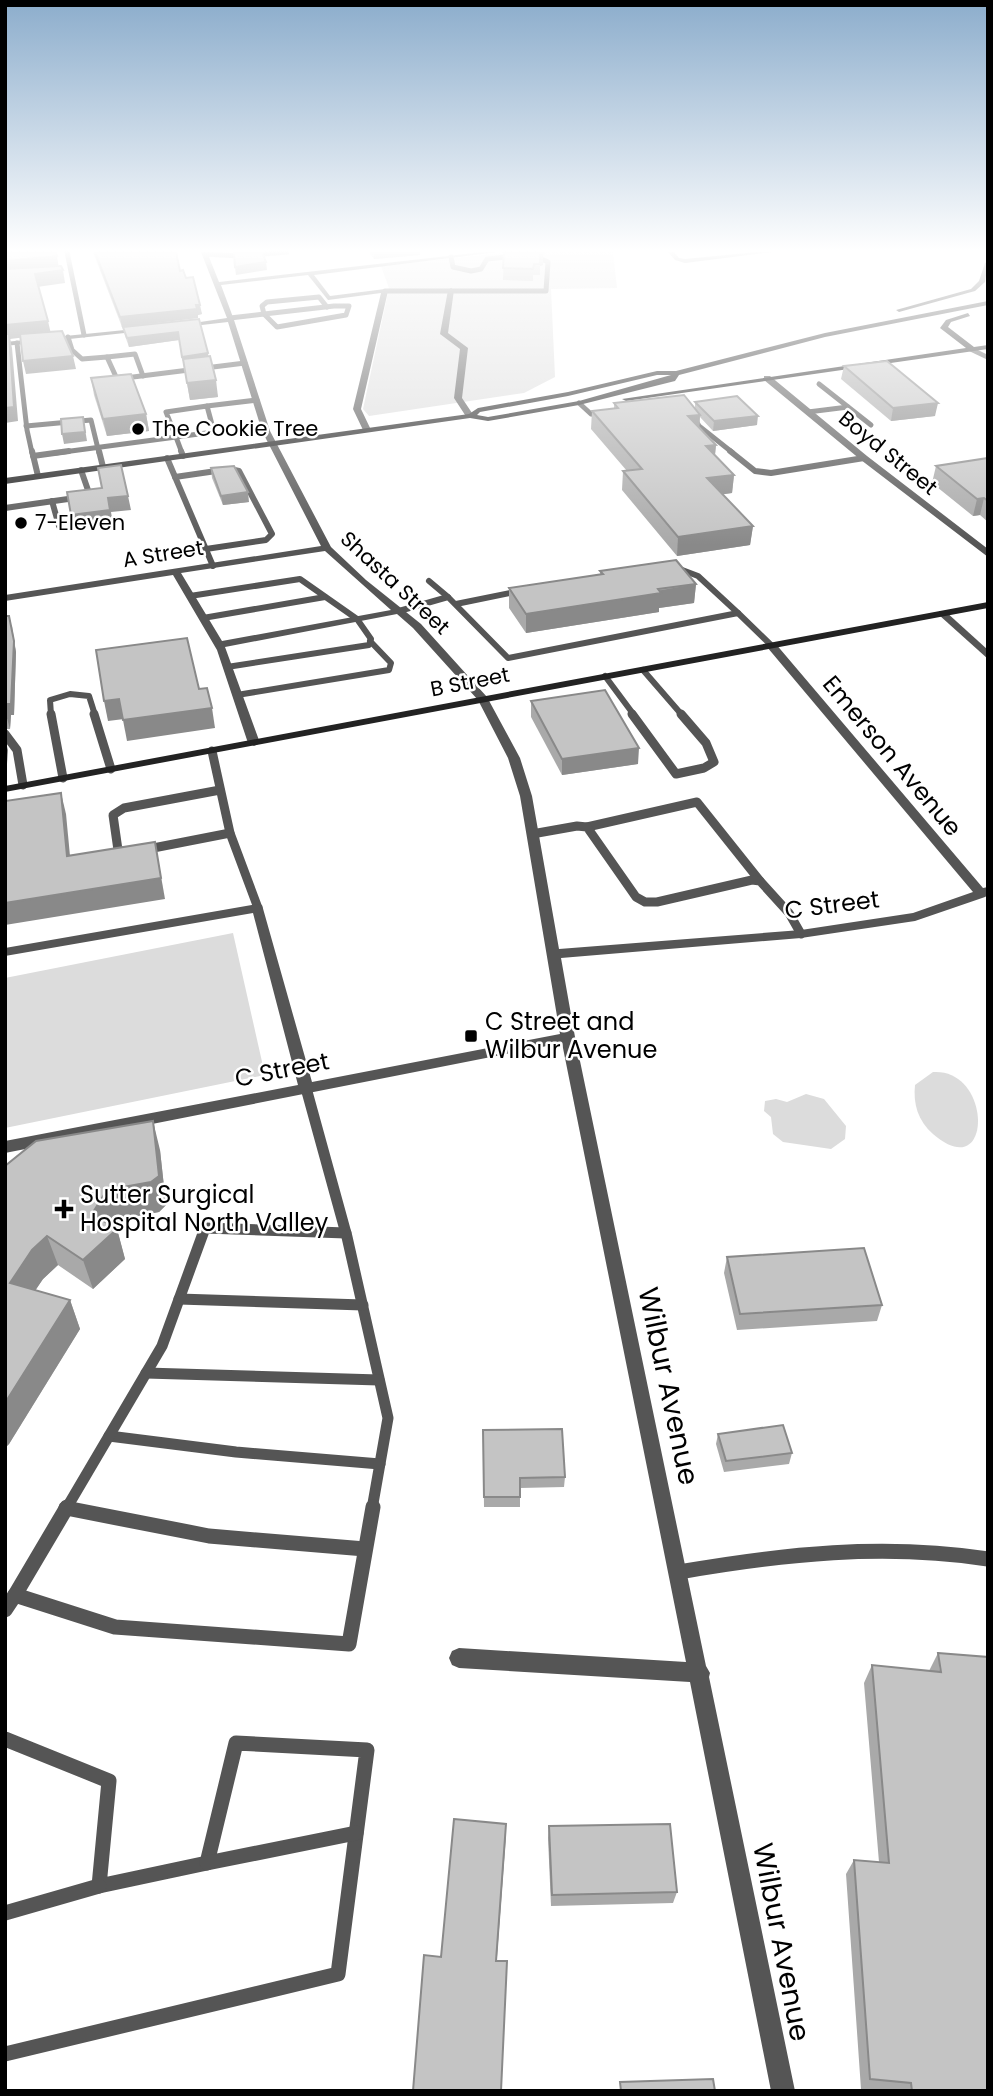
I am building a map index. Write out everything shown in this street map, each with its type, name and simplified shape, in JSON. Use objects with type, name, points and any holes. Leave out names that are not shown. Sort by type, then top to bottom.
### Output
[{"type":"main road","points":[[470,416],[478,410],[568,394],[657,373],[676,373],[764,350]]},
{"type":"main road","points":[[5,481],[470,416],[488,419],[579,403],[681,394],[767,378],[966,350]]},
{"type":"main road","points":[[579,403],[672,379],[676,373]]},
{"type":"main road","name":"B Street","points":[[5,789],[988,605]]},
{"type":"street","name":"Shasta Street","points":[[241,350],[266,431],[327,548],[418,626],[483,699]]},
{"type":"street","points":[[367,430],[357,409],[371,350]]},
{"type":"street","points":[[464,350],[458,398],[470,416]]},
{"type":"street","name":"Boyd Street","points":[[767,378],[864,458],[988,554]]},
{"type":"street","name":"A Street","points":[[5,598],[327,548]]},
{"type":"street","points":[[176,571],[219,645],[254,743]]},
{"type":"street","points":[[219,645],[399,611]]},
{"type":"street","points":[[942,613],[988,656]]},
{"type":"street","name":"Emerson Avenue","points":[[771,645],[985,895]]},
{"type":"street","name":"Wilbur Avenue","points":[[483,699],[514,758],[526,796],[568,1037],[700,1673],[783,2091]]},
{"type":"street","name":"C Street","points":[[552,954],[801,934],[915,917],[985,895]]},
{"type":"street","points":[[5,952],[258,908],[306,1088]]},
{"type":"street","name":"C Street","points":[[5,1147],[568,1037]]},
{"type":"street","points":[[459,1658],[700,1673]]},
{"type":"lane","points":[[18,350],[26,426],[38,476]]},
{"type":"lane","points":[[72,350],[82,359],[135,354],[143,376]]},
{"type":"lane","points":[[107,357],[117,379],[245,363]]},
{"type":"lane","points":[[819,384],[871,425]]},
{"type":"lane","points":[[183,456],[166,412],[257,400]]},
{"type":"lane","points":[[579,403],[591,414],[615,415]]},
{"type":"lane","points":[[33,456],[216,431],[208,406]]},
{"type":"lane","points":[[808,412],[848,407]]},
{"type":"lane","points":[[688,411],[699,426],[755,471],[771,472],[864,458]]},
{"type":"lane","points":[[26,426],[84,419],[91,421],[103,467]]},
{"type":"lane","points":[[167,458],[213,566]]},
{"type":"lane","points":[[175,477],[230,469],[239,471],[272,534],[266,540],[206,549]]},
{"type":"lane","points":[[5,508],[82,497],[89,493],[82,470]]},
{"type":"lane","points":[[52,501],[60,527]]},
{"type":"lane","points":[[657,566],[687,567],[771,645]]},
{"type":"lane","points":[[190,596],[300,579],[357,620],[370,641],[391,663],[389,670],[237,695]]},
{"type":"lane","points":[[429,581],[456,604],[508,658],[738,613]]},
{"type":"lane","points":[[456,604],[530,589]]},
{"type":"lane","points":[[203,618],[325,597]]},
{"type":"lane","points":[[399,611],[448,597]]},
{"type":"lane","points":[[227,667],[369,645],[370,641]]},
{"type":"lane","points":[[605,676],[676,774],[704,768],[715,762],[706,743],[643,670]]},
{"type":"lane","points":[[63,778],[50,708],[50,700],[59,696],[89,696],[111,769]]},
{"type":"lane","points":[[5,734],[11,738],[19,754],[23,785]]},
{"type":"lane","points":[[212,751],[230,833],[258,908]]},
{"type":"lane","points":[[220,790],[124,808],[113,815],[118,850],[130,852],[230,833]]},
{"type":"lane","points":[[532,834],[577,826],[587,827],[697,802],[789,913],[801,934]]},
{"type":"lane","points":[[587,827],[636,897],[645,902],[657,902],[752,880],[760,881]]},
{"type":"lane","points":[[15,1595],[115,1628],[349,1644],[388,1418],[346,1233],[306,1088]]},
{"type":"lane","points":[[5,1610],[162,1346],[205,1228],[346,1233]]},
{"type":"lane","points":[[179,1299],[363,1306]]},
{"type":"lane","points":[[146,1373],[379,1380]]},
{"type":"lane","points":[[109,1436],[236,1452],[380,1464]]},
{"type":"lane","points":[[66,1508],[209,1536],[365,1549]]},
{"type":"lane","points":[[679,1572],[743,1560],[848,1548],[949,1551],[988,1559]]},
{"type":"lane","points":[[5,1740],[109,1781],[99,1886]]},
{"type":"lane","points":[[5,2054],[338,1974],[367,1750],[236,1743],[207,1863]]},
{"type":"lane","points":[[5,1913],[99,1886],[356,1833]]},
{"type":"shaded area","points":[[376,350],[554,350],[555,377],[524,393],[369,416],[363,409]]},
{"type":"shaded area","points":[[233,933],[265,1075],[5,1128],[5,978]]},
{"type":"shaded area","points":[[933,1072],[953,1076],[967,1087],[975,1104],[978,1121],[975,1136],[967,1146],[953,1146],[933,1134],[920,1118],[915,1085]]},
{"type":"shaded area","points":[[806,1094],[824,1099],[846,1126],[845,1139],[831,1149],[783,1142],[773,1134],[771,1117],[764,1111],[765,1101],[776,1099],[787,1102]]},
{"type":"building","points":[[5,350],[10,350],[14,407],[5,408]]},
{"type":"building","points":[[22,350],[70,350],[73,356],[23,361]]},
{"type":"building","points":[[181,350],[207,350],[208,353],[182,357]]},
{"type":"building","points":[[210,356],[216,380],[187,383],[183,359]]},
{"type":"building","points":[[887,361],[938,403],[893,408],[844,366]]},
{"type":"building","points":[[131,374],[146,414],[103,419],[91,378]]},
{"type":"building","points":[[684,395],[700,415],[688,416],[716,445],[706,446],[734,475],[707,478],[753,526],[678,537],[623,471],[642,469],[592,411],[618,408],[614,403]]},
{"type":"building","points":[[737,396],[758,416],[714,421],[695,402]]},
{"type":"building","points":[[83,417],[85,432],[62,434],[61,419]]},
{"type":"building","points":[[988,458],[988,501],[984,498],[977,499],[936,466]]},
{"type":"building","points":[[121,465],[128,496],[108,498],[110,510],[71,515],[67,492],[102,488],[98,468]]},
{"type":"building","points":[[234,466],[248,492],[221,496],[211,468]]},
{"type":"building","points":[[676,560],[696,584],[658,589],[661,593],[526,614],[509,588],[603,574],[600,571]]},
{"type":"building","points":[[5,616],[9,616],[14,641],[11,704],[8,704],[7,718],[5,718]]},
{"type":"building","points":[[187,638],[199,689],[207,688],[212,708],[123,720],[119,699],[104,701],[96,650]]},
{"type":"building","points":[[605,690],[639,748],[562,759],[531,701]]},
{"type":"building","points":[[61,793],[67,856],[155,842],[161,878],[5,903],[5,801]]},
{"type":"building","points":[[153,1121],[159,1176],[151,1182],[107,1190],[92,1214],[117,1229],[83,1260],[47,1236],[32,1250],[10,1283],[70,1300],[5,1403],[5,1166],[36,1141]]},
{"type":"building","points":[[864,1248],[882,1305],[740,1314],[727,1257]]},
{"type":"building","points":[[783,1425],[792,1453],[726,1461],[718,1434]]},
{"type":"building","points":[[562,1429],[565,1477],[520,1478],[520,1497],[484,1497],[483,1430]]},
{"type":"building","points":[[938,1653],[988,1657],[988,2091],[912,2091],[911,2083],[870,2079],[854,1860],[889,1863],[872,1665],[941,1672]]},
{"type":"building","points":[[454,1819],[506,1824],[496,1961],[507,1961],[501,2091],[413,2091],[424,1955],[441,1957]]},
{"type":"building","points":[[670,1824],[677,1892],[552,1895],[549,1826]]},
{"type":"building","points":[[713,2079],[715,2091],[621,2091],[620,2082]]},
{"type":"place","name":"The Cookie Tree","points":[[138,429]]},
{"type":"place","name":"7-Eleven","points":[[21,523]]},
{"type":"place","name":"C Street and Wilbur Avenue","points":[[471,1036]]},
{"type":"place","name":"Sutter Surgical Hospital North Valley","points":[[64,1209]]}]
